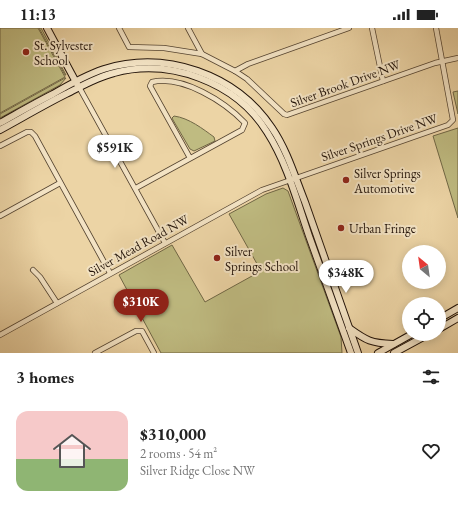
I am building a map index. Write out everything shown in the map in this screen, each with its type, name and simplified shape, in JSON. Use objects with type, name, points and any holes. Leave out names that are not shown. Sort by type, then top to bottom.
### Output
[{"type":"street","points":[[47,28],[165,243]]},
{"type":"street","name":"Silver Brook Drive NW","points":[[118,28],[129,47],[164,48],[202,54],[236,71],[248,79],[284,114],[287,115],[442,61],[458,58]]},
{"type":"street","points":[[188,28],[202,54]]},
{"type":"street","points":[[236,71],[248,64],[349,28]]},
{"type":"street","points":[[372,28],[383,81]]},
{"type":"street","name":"Silver Springs Drive NW","points":[[292,179],[448,125],[453,120],[436,28]]},
{"type":"street","points":[[0,123],[77,84],[122,71],[140,69],[174,71],[205,80],[226,91],[260,121],[278,151],[292,179],[358,353]]},
{"type":"street","points":[[136,188],[242,130],[245,123],[235,112],[201,91],[173,82],[159,80],[152,82],[150,86],[190,158]]},
{"type":"street","points":[[0,130],[77,84]]},
{"type":"street","points":[[0,146],[23,133],[30,132],[35,136],[110,274]]},
{"type":"street","points":[[292,179],[351,353]]},
{"type":"street","name":"Silver Mead Road NW","points":[[0,334],[262,190],[292,179]]},
{"type":"street","points":[[0,216],[60,183]]},
{"type":"street","points":[[33,270],[40,277],[57,303]]},
{"type":"street","points":[[446,315],[458,308]]},
{"type":"street","points":[[446,325],[458,318]]},
{"type":"street","points":[[349,328],[367,341],[377,344],[393,344]]},
{"type":"street","points":[[95,353],[136,331],[142,331],[154,353]]},
{"type":"street","points":[[378,353],[402,339]]},
{"type":"street","points":[[394,353],[416,341]]},
{"type":"street","points":[[344,353],[347,342]]},
{"type":"shaded area","name":"St. Sylvester School","points":[[0,28],[38,28],[65,77],[0,113]]},
{"type":"shaded area","points":[[39,28],[41,28],[66,75],[65,75]]},
{"type":"shaded area","points":[[65,78],[60,85],[0,118],[0,114]]},
{"type":"shaded area","points":[[458,91],[458,114],[453,92]]},
{"type":"shaded area","points":[[174,116],[196,124],[214,137],[215,141],[194,151],[190,149],[172,118]]},
{"type":"shaded area","points":[[458,128],[458,218],[433,136]]},
{"type":"shaded area","points":[[283,188],[288,191],[341,337],[342,353],[161,353],[119,275],[172,245],[205,302],[261,271],[229,214],[266,194]]},
{"type":"place","name":"St. Sylvester School","points":[[26,52]]},
{"type":"place","name":"Silver Springs Automotive","points":[[346,180]]},
{"type":"place","name":"Urban Fringe","points":[[341,228]]},
{"type":"place","name":"Silver Springs School","points":[[217,258]]}]
